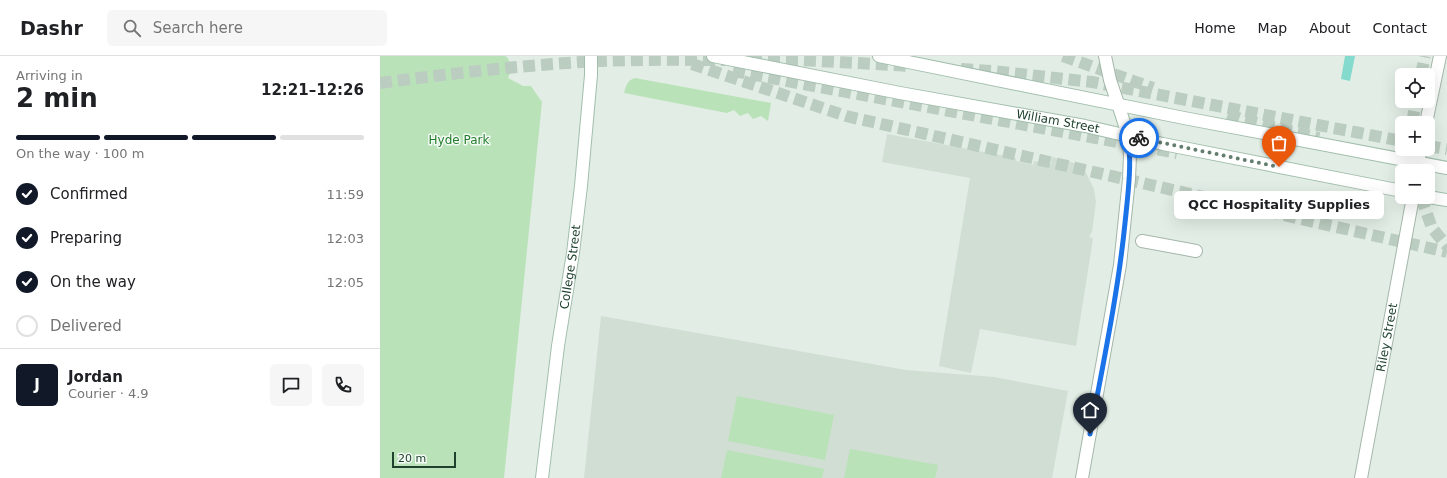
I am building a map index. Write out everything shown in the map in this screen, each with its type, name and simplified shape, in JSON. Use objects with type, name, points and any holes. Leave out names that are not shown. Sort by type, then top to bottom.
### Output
[{"type":"main road","name":"College Street","points":[[542,478],[558,346],[581,186],[591,75],[591,56]]},
{"type":"main road","name":"William Street","points":[[713,56],[870,87],[1034,116],[1128,135],[1168,145],[1395,190]]},
{"type":"main road","points":[[879,56],[1408,164]]},
{"type":"main road","points":[[1082,478],[1122,251],[1130,155],[1128,135],[1110,80],[1105,56]]},
{"type":"main road","points":[[1427,116],[1440,56]]},
{"type":"main road","points":[[1435,167],[1447,168]]},
{"type":"main road","points":[[1435,198],[1447,200]]},
{"type":"main road","name":"Riley Street","points":[[1361,478],[1412,204]]},
{"type":"main road","points":[[1142,241],[1196,251]]},
{"type":"shaded area","points":[[887,134],[1016,158],[1016,161],[1033,165],[1034,161],[1051,164],[1052,157],[1076,164],[1085,171],[1094,189],[1096,202],[1092,232],[1089,236],[1093,239],[1076,346],[980,329],[971,373],[939,366],[970,178],[882,162]]},
{"type":"shaded area","points":[[601,316],[906,370],[994,377],[1068,391],[1052,478],[584,478]]},
{"type":"green space","name":"Hyde Park","points":[[380,56],[505,56],[511,65],[508,78],[523,86],[531,86],[542,102],[504,478],[380,478]]},
{"type":"green space","points":[[635,78],[771,103],[768,121],[761,116],[753,119],[748,113],[740,116],[734,110],[727,113],[624,93],[626,86],[632,79]]},
{"type":"green space","points":[[737,396],[834,415],[825,460],[728,441]]},
{"type":"green space","points":[[850,449],[938,465],[935,478],[844,478]]},
{"type":"green space","points":[[727,450],[824,469],[822,478],[721,478]]},
{"type":"water","points":[[1345,56],[1355,56],[1350,81],[1341,79]]},
{"type":"tunnel","points":[[1063,56],[1153,88]]},
{"type":"tunnel","points":[[1422,68],[1425,56]]},
{"type":"tunnel","points":[[380,83],[430,76],[582,62],[636,60],[725,60]]},
{"type":"tunnel","points":[[750,60],[801,60],[911,66]]},
{"type":"tunnel","points":[[692,64],[846,116],[1447,252]]},
{"type":"tunnel","points":[[961,69],[1092,82],[1395,140]]},
{"type":"tunnel","points":[[733,71],[1177,153]]},
{"type":"tunnel","points":[[1413,116],[1415,108]]},
{"type":"tunnel","points":[[1228,114],[1241,119],[1319,138]]},
{"type":"tunnel","points":[[1435,147],[1447,149]]},
{"type":"tunnel","points":[[1412,156],[1413,164]]},
{"type":"tunnel","points":[[1423,204],[1432,228],[1447,246]]},
{"type":"way so far","points":[[1139,138],[1279,167]]},
{"type":"place","name":"QCC Hospitality Supplies","points":[[1279,167]]},
{"type":"route","points":[[1090,434],[1124,237],[1130,155],[1128,135],[1139,138]]}]
